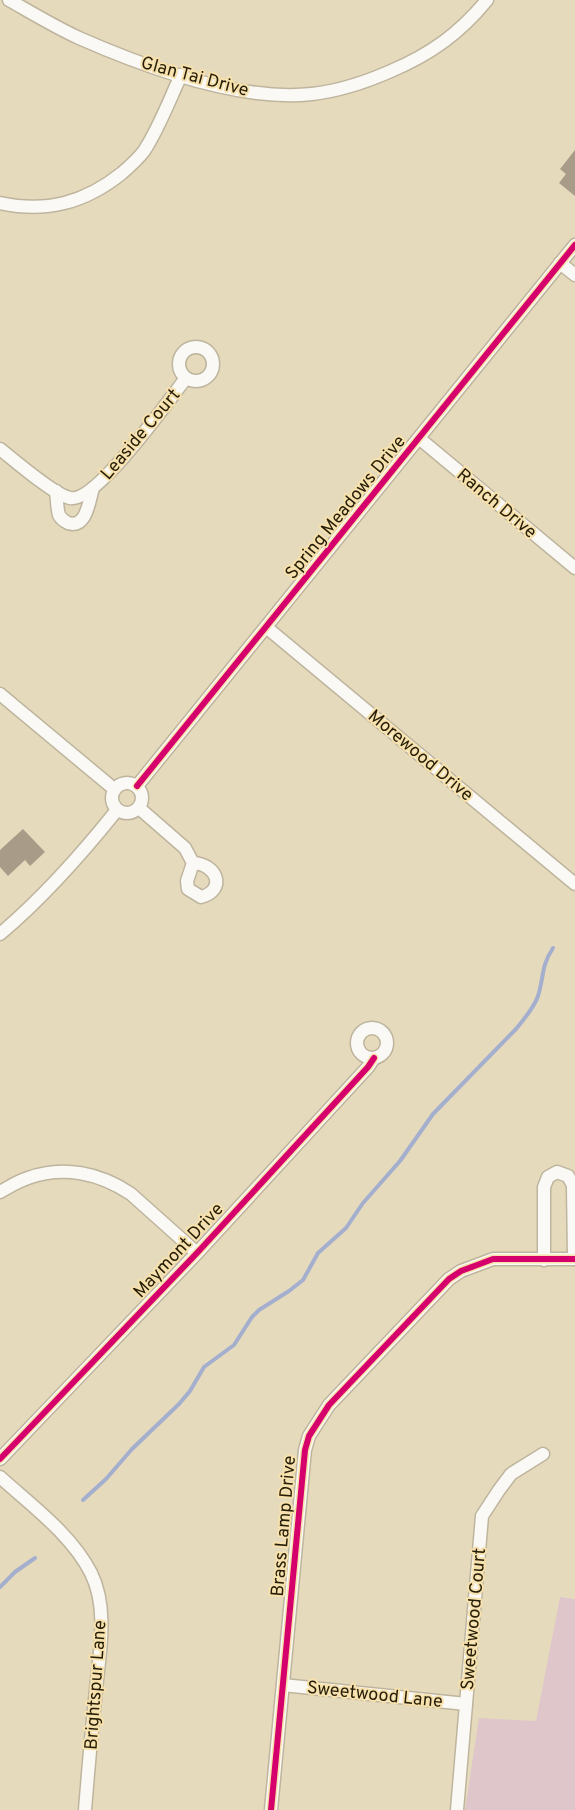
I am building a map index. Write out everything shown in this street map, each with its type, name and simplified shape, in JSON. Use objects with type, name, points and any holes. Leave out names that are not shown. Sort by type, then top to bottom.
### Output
[{"type":"street","name":"Glan Tai Drive","points":[[9,0],[77,37],[144,64],[241,92],[311,94],[375,79],[410,63],[437,48],[468,22],[487,0]]},
{"type":"street","points":[[0,203],[20,207],[70,202],[107,185],[143,153],[181,75]]},
{"type":"street","name":"Spring Meadows Drive","points":[[137,786],[420,439],[575,245]]},
{"type":"street","points":[[560,263],[575,275]]},
{"type":"street","name":"Leaside Court","points":[[0,449],[56,491],[70,498],[78,497],[93,488],[141,437],[186,378]]},
{"type":"street","name":"Ranch Drive","points":[[420,439],[575,568]]},
{"type":"street","name":"Leaside Court","points":[[56,491],[59,515],[66,522],[72,524],[77,523],[85,516],[93,488]]},
{"type":"street","name":"Morewood Drive","points":[[266,628],[575,884]]},
{"type":"street","points":[[0,694],[114,789]]},
{"type":"street","points":[[128,782],[137,786],[143,799],[139,808],[131,813],[117,810],[112,802],[114,789],[128,782]]},
{"type":"street","points":[[139,808],[185,848],[193,864]]},
{"type":"street","points":[[0,934],[51,888],[117,810]]},
{"type":"street","name":"Maymont Drive","points":[[0,1459],[197,1253],[368,1067],[374,1058]]},
{"type":"street","points":[[0,1192],[27,1178],[44,1173],[83,1172],[120,1186],[197,1253]]},
{"type":"street","name":"Brass Lamp Drive","points":[[271,1810],[305,1450],[309,1436],[329,1405],[449,1280],[461,1271],[493,1259],[544,1260],[574,1259],[573,1185],[568,1176],[557,1172],[548,1176],[544,1187],[544,1260]]},
{"type":"street","name":"Sweetwood Court","points":[[457,1810],[482,1516],[511,1474],[543,1454]]},
{"type":"street","name":"Brightspur Lane","points":[[0,1477],[72,1546],[91,1573],[98,1592],[101,1630],[85,1810]]},
{"type":"street","name":"Sweetwood Lane","points":[[283,1685],[466,1704]]},
{"type":"shaded area","points":[[560,1597],[575,1599],[575,1810],[465,1810],[479,1718],[536,1721]]},
{"type":"building","points":[[575,150],[575,196],[559,183],[566,174],[560,169]]},
{"type":"building","points":[[23,829],[45,852],[30,866],[25,860],[8,876],[0,867],[0,850]]},
{"type":"waterway","points":[[83,1500],[179,1404],[190,1391],[204,1367],[234,1345],[252,1317],[259,1310],[303,1280],[318,1253],[346,1228],[363,1203],[400,1161],[433,1114],[516,1029],[534,1005],[545,966],[553,948]]},
{"type":"waterway","points":[[0,1587],[15,1572],[35,1558]]},
{"type":"cycle path","points":[[137,786],[575,245]]},
{"type":"cycle path","points":[[0,1459],[197,1253],[368,1067],[374,1058]]},
{"type":"cycle path","points":[[271,1810],[305,1450],[309,1436],[329,1405],[449,1279],[461,1271],[493,1259],[575,1259]]}]
